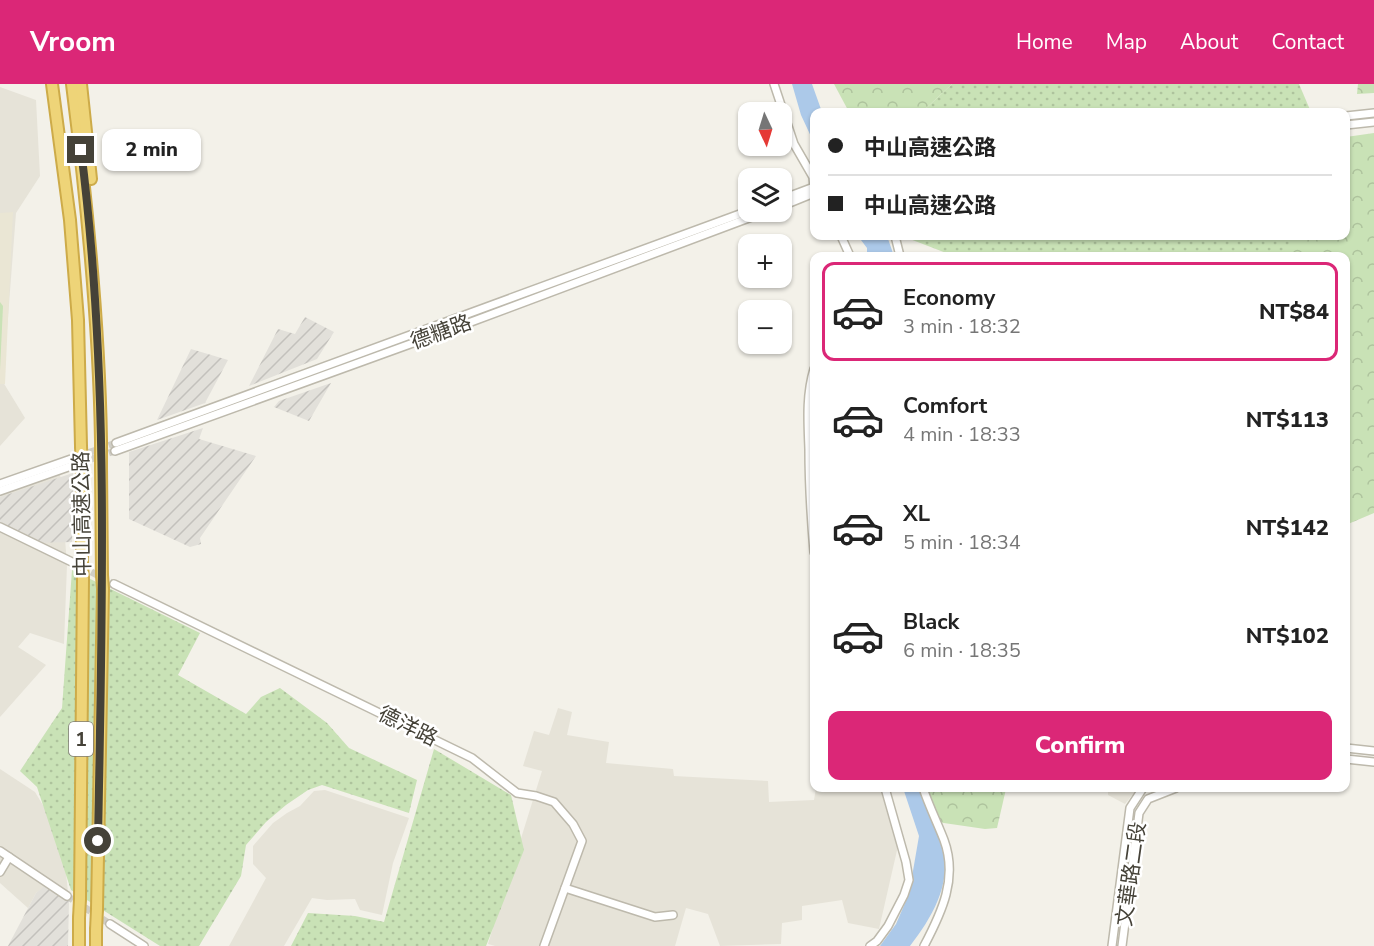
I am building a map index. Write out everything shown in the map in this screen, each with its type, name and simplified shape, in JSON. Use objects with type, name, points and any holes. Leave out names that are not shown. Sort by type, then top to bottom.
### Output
[{"type":"highway","points":[[46,84],[62,206],[70,220]]},
{"type":"highway","name":"中山高速公路","points":[[52,84],[70,220],[78,320],[82,475],[78,564],[83,579],[79,946]]},
{"type":"highway","name":"中山高速公路","points":[[72,84],[88,208],[98,340],[101,440],[103,589],[96,946]]},
{"type":"highway","points":[[81,84],[93,194],[88,208]]},
{"type":"street","points":[[774,84],[794,144],[810,172]]},
{"type":"street","points":[[1350,116],[1374,113]]},
{"type":"street","points":[[1350,125],[1374,122]]},
{"type":"street","points":[[792,196],[810,190]]},
{"type":"street","points":[[792,201],[810,191]]},
{"type":"street","name":"德糖路","points":[[738,215],[116,447],[460,326],[738,222]]},
{"type":"street","points":[[810,388],[808,419],[810,494]]},
{"type":"street","points":[[0,484],[74,461],[0,491]]},
{"type":"street","points":[[0,527],[78,564]]},
{"type":"street","name":"德洋路","points":[[114,584],[472,758],[517,793],[554,802],[573,824],[582,841],[544,946]]},
{"type":"street","points":[[1350,748],[1374,751]]},
{"type":"street","points":[[1350,759],[1374,762]]},
{"type":"street","points":[[870,946],[877,941],[892,921],[909,880],[886,792]]},
{"type":"street","points":[[924,946],[944,906],[950,871],[945,843],[925,792]]},
{"type":"street","name":"文華路二段","points":[[1112,946],[1130,808],[1140,792]]},
{"type":"street","name":"文華路二段","points":[[1122,946],[1139,813],[1148,799],[1166,792]]},
{"type":"street","points":[[0,851],[67,896]]},
{"type":"street","points":[[0,872],[9,857]]},
{"type":"street","points":[[565,888],[655,917],[673,915]]},
{"type":"street","points":[[110,924],[144,946]]},
{"type":"shaded area","points":[[0,87],[36,100],[40,176],[16,213],[3,382],[25,418],[0,446]]},
{"type":"shaded area","points":[[13,212],[5,384],[0,384],[0,213]]},
{"type":"shaded area","points":[[305,317],[334,332],[317,359],[249,386],[278,329],[295,334]]},
{"type":"shaded area","points":[[191,349],[228,360],[205,403],[157,420]]},
{"type":"shaded area","points":[[331,383],[309,421],[274,407],[279,401]]},
{"type":"shaded area","points":[[203,428],[199,439],[256,456],[200,538],[201,544],[190,547],[129,519],[129,452]]},
{"type":"shaded area","points":[[60,472],[67,565],[64,644],[30,633],[18,647],[46,665],[0,717],[0,489]]},
{"type":"shaded area","points":[[73,473],[72,542],[32,543],[0,522],[0,497]]},
{"type":"shaded area","points":[[558,708],[572,712],[567,735],[609,742],[606,763],[673,769],[674,776],[768,781],[769,802],[814,800],[815,792],[883,792],[898,846],[879,929],[848,923],[842,900],[802,906],[802,920],[782,923],[781,944],[720,946],[708,914],[686,908],[675,946],[495,946],[488,944],[542,771],[523,766],[534,731],[549,735]]},
{"type":"shaded area","points":[[0,769],[35,792],[62,837],[69,901],[47,885],[36,893],[28,908],[0,883]]},
{"type":"shaded area","points":[[325,790],[409,818],[393,863],[382,915],[360,910],[355,899],[312,898],[284,946],[229,946],[266,878],[253,864],[253,846],[273,823],[300,806],[314,791]]},
{"type":"shaded area","points":[[1108,792],[1135,792],[1125,804],[1108,795]]},
{"type":"shaded area","points":[[47,884],[69,901],[68,946],[8,946],[36,893]]},
{"type":"green space","points":[[834,84],[952,84],[926,108],[847,108]]},
{"type":"green space","points":[[952,84],[1299,84],[1309,108],[926,108]]},
{"type":"green space","points":[[1358,84],[1374,84],[1374,93],[1357,94]]},
{"type":"green space","points":[[1374,133],[1374,513],[1350,523],[1350,252],[1290,252],[1293,240],[1350,240],[1350,136]]},
{"type":"green space","points":[[912,240],[1294,240],[1292,252],[944,252]]},
{"type":"green space","points":[[0,302],[3,306],[0,370]]},
{"type":"green space","points":[[72,570],[200,633],[178,675],[246,714],[261,697],[280,688],[327,723],[349,748],[417,780],[409,813],[322,785],[308,790],[266,822],[246,845],[241,876],[199,946],[160,946],[71,890],[37,787],[20,771],[62,708]]},
{"type":"green space","points":[[434,749],[511,795],[524,850],[486,946],[291,946],[308,913],[355,916],[384,922]]},
{"type":"green space","points":[[926,792],[1005,792],[997,828],[985,829],[937,822]]},
{"type":"water","points":[[792,84],[812,84],[821,108],[810,108],[810,134],[801,115]]},
{"type":"water","points":[[861,240],[888,240],[893,252],[867,252]]},
{"type":"water","points":[[904,792],[922,792],[943,849],[945,875],[932,913],[910,946],[880,946],[896,924],[909,894],[919,836]]},
{"type":"tunnel","points":[[79,456],[116,443]]},
{"type":"tunnel","points":[[79,463],[115,451]]},
{"type":"tunnel","points":[[82,567],[114,584]]},
{"type":"tunnel","points":[[67,896],[110,924]]},
{"type":"route","points":[[81,150],[88,208],[100,382],[103,589],[98,841]]}]
